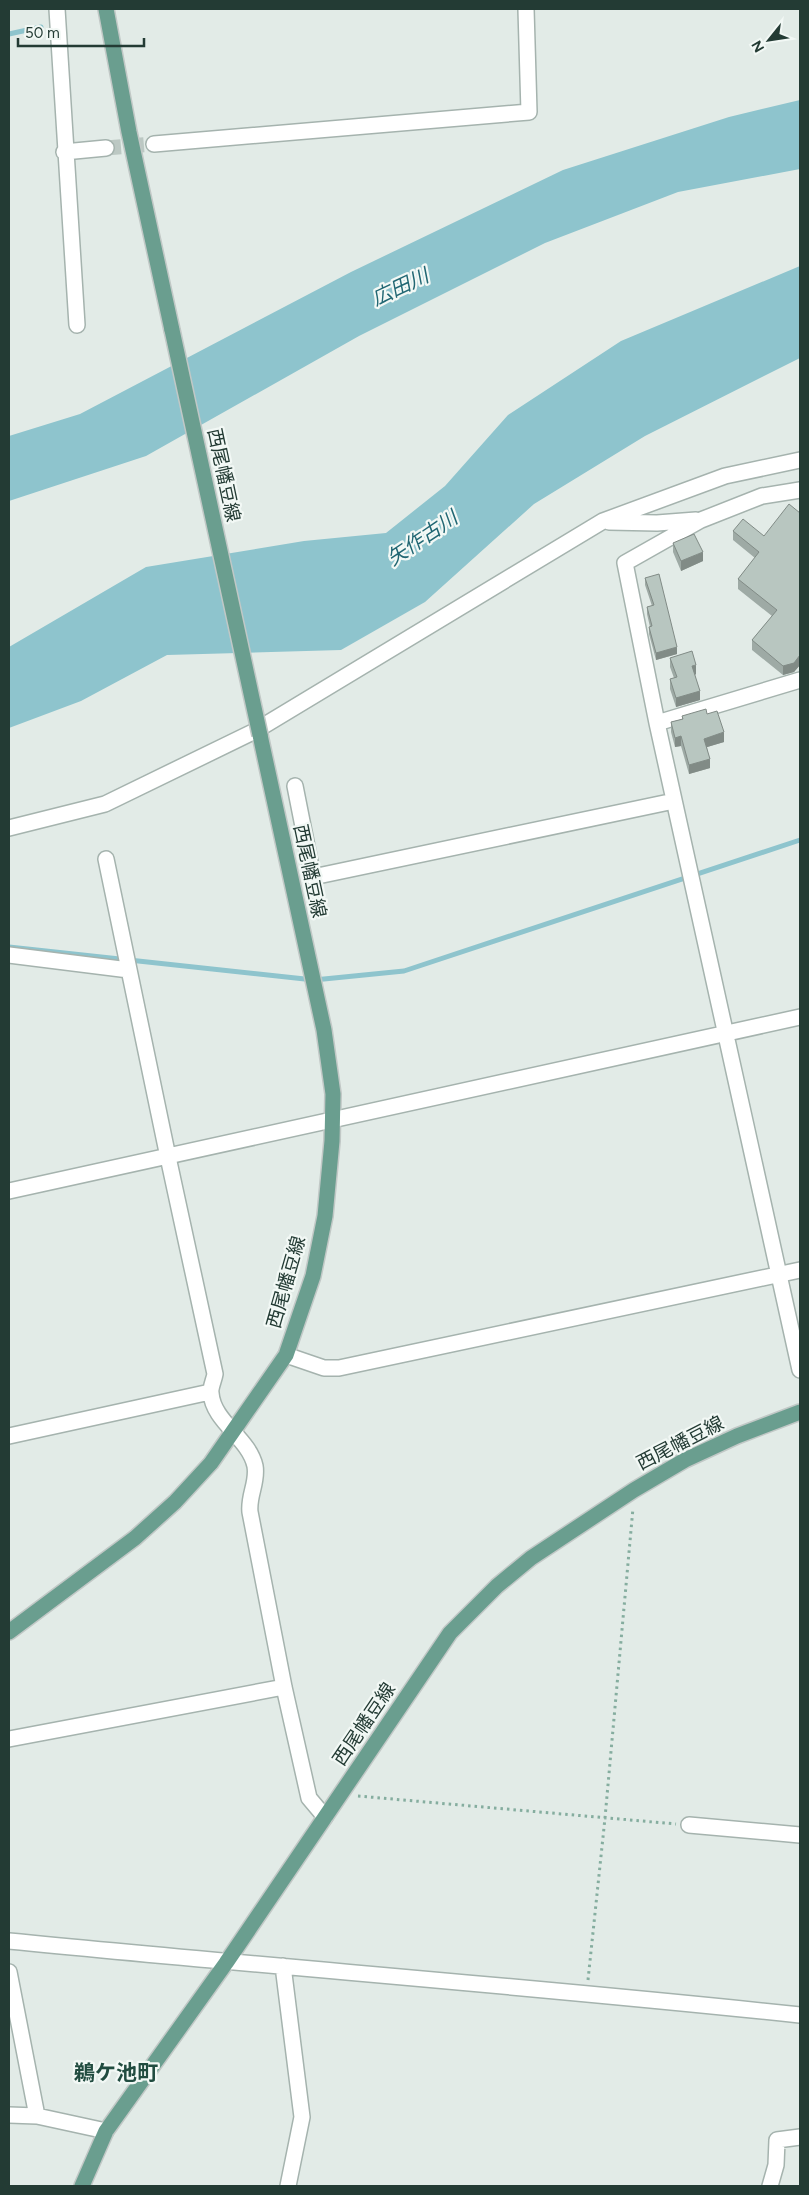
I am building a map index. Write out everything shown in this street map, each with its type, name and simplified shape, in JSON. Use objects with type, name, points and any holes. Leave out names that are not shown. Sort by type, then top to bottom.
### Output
[{"type":"main road","name":"西尾幡豆線","points":[[9,1632],[157,1518],[195,1482],[234,1432],[286,1355],[313,1276],[325,1216],[332,1121],[333,1094],[324,1030],[129,132],[106,9]]},
{"type":"main road","name":"西尾幡豆線","points":[[82,2186],[106,2131],[226,1963],[450,1633],[496,1586],[531,1558],[634,1490],[685,1460],[737,1436],[800,1412]]},
{"type":"street","points":[[154,144],[529,112],[526,9]]},
{"type":"street","points":[[57,11],[64,152],[77,325]]},
{"type":"street","points":[[64,152],[106,148]]},
{"type":"street","points":[[9,828],[105,804],[255,730],[603,521],[725,476],[800,460]]},
{"type":"street","points":[[800,490],[762,496],[700,520],[625,563],[657,723],[800,1370]]},
{"type":"street","points":[[603,521],[658,523],[700,520]]},
{"type":"street","points":[[657,723],[800,680]]},
{"type":"street","points":[[296,786],[313,877],[674,800]]},
{"type":"street","points":[[106,859],[215,1374],[210,1392],[215,1408],[249,1452],[255,1464],[256,1476],[249,1505],[284,1687],[309,1798],[325,1817]]},
{"type":"street","points":[[9,955],[129,970]]},
{"type":"street","points":[[9,1191],[168,1158],[800,1017]]},
{"type":"street","points":[[286,1355],[324,1368],[339,1368],[800,1270]]},
{"type":"street","points":[[9,1436],[210,1392]]},
{"type":"street","points":[[9,1739],[284,1687]]},
{"type":"street","points":[[689,1825],[800,1835]]},
{"type":"street","points":[[9,1942],[226,1963],[283,1966],[586,1993],[800,2015]]},
{"type":"street","points":[[283,1966],[302,2117],[288,2186]]},
{"type":"street","points":[[9,1972],[38,2116]]},
{"type":"street","points":[[9,2115],[38,2116],[106,2131]]},
{"type":"street","points":[[770,2186],[776,2165],[776,2140],[800,2137]]},
{"type":"path","points":[[586,1993],[605,1818],[634,1490]]},
{"type":"path","points":[[341,1792],[356,1796],[689,1825]]},
{"type":"water","name":"広田川","points":[[800,100],[800,169],[678,192],[545,243],[359,336],[146,456],[9,501],[9,436],[80,414],[351,272],[563,170],[729,117]]},
{"type":"water","name":"矢作古川","points":[[800,266],[800,358],[645,436],[534,504],[425,602],[341,650],[167,655],[81,701],[9,728],[9,647],[146,567],[304,541],[386,533],[445,486],[508,415],[621,341]]},
{"type":"building","points":[[789,504],[800,513],[800,655],[794,663],[783,666],[752,640],[777,610],[738,579],[759,552],[733,531],[743,519],[764,536]]},
{"type":"building","points":[[694,534],[703,552],[681,561],[673,543]]},
{"type":"building","points":[[659,574],[677,647],[656,653],[649,627],[652,626],[647,607],[654,605],[645,578]]},
{"type":"building","points":[[692,651],[696,665],[692,666],[700,691],[676,698],[670,679],[677,677],[670,658]]},
{"type":"building","points":[[706,709],[707,714],[717,711],[724,732],[704,739],[710,759],[689,765],[681,736],[675,738],[671,722],[683,719],[682,716]]},
{"type":"waterway","points":[[9,34],[41,27]]},
{"type":"waterway","points":[[9,947],[314,980],[404,971],[800,840]]},
{"type":"tunnel","points":[[106,148],[154,144]]},
{"type":"district","name":"鵜ケ池町","points":[[116,2072]]}]
